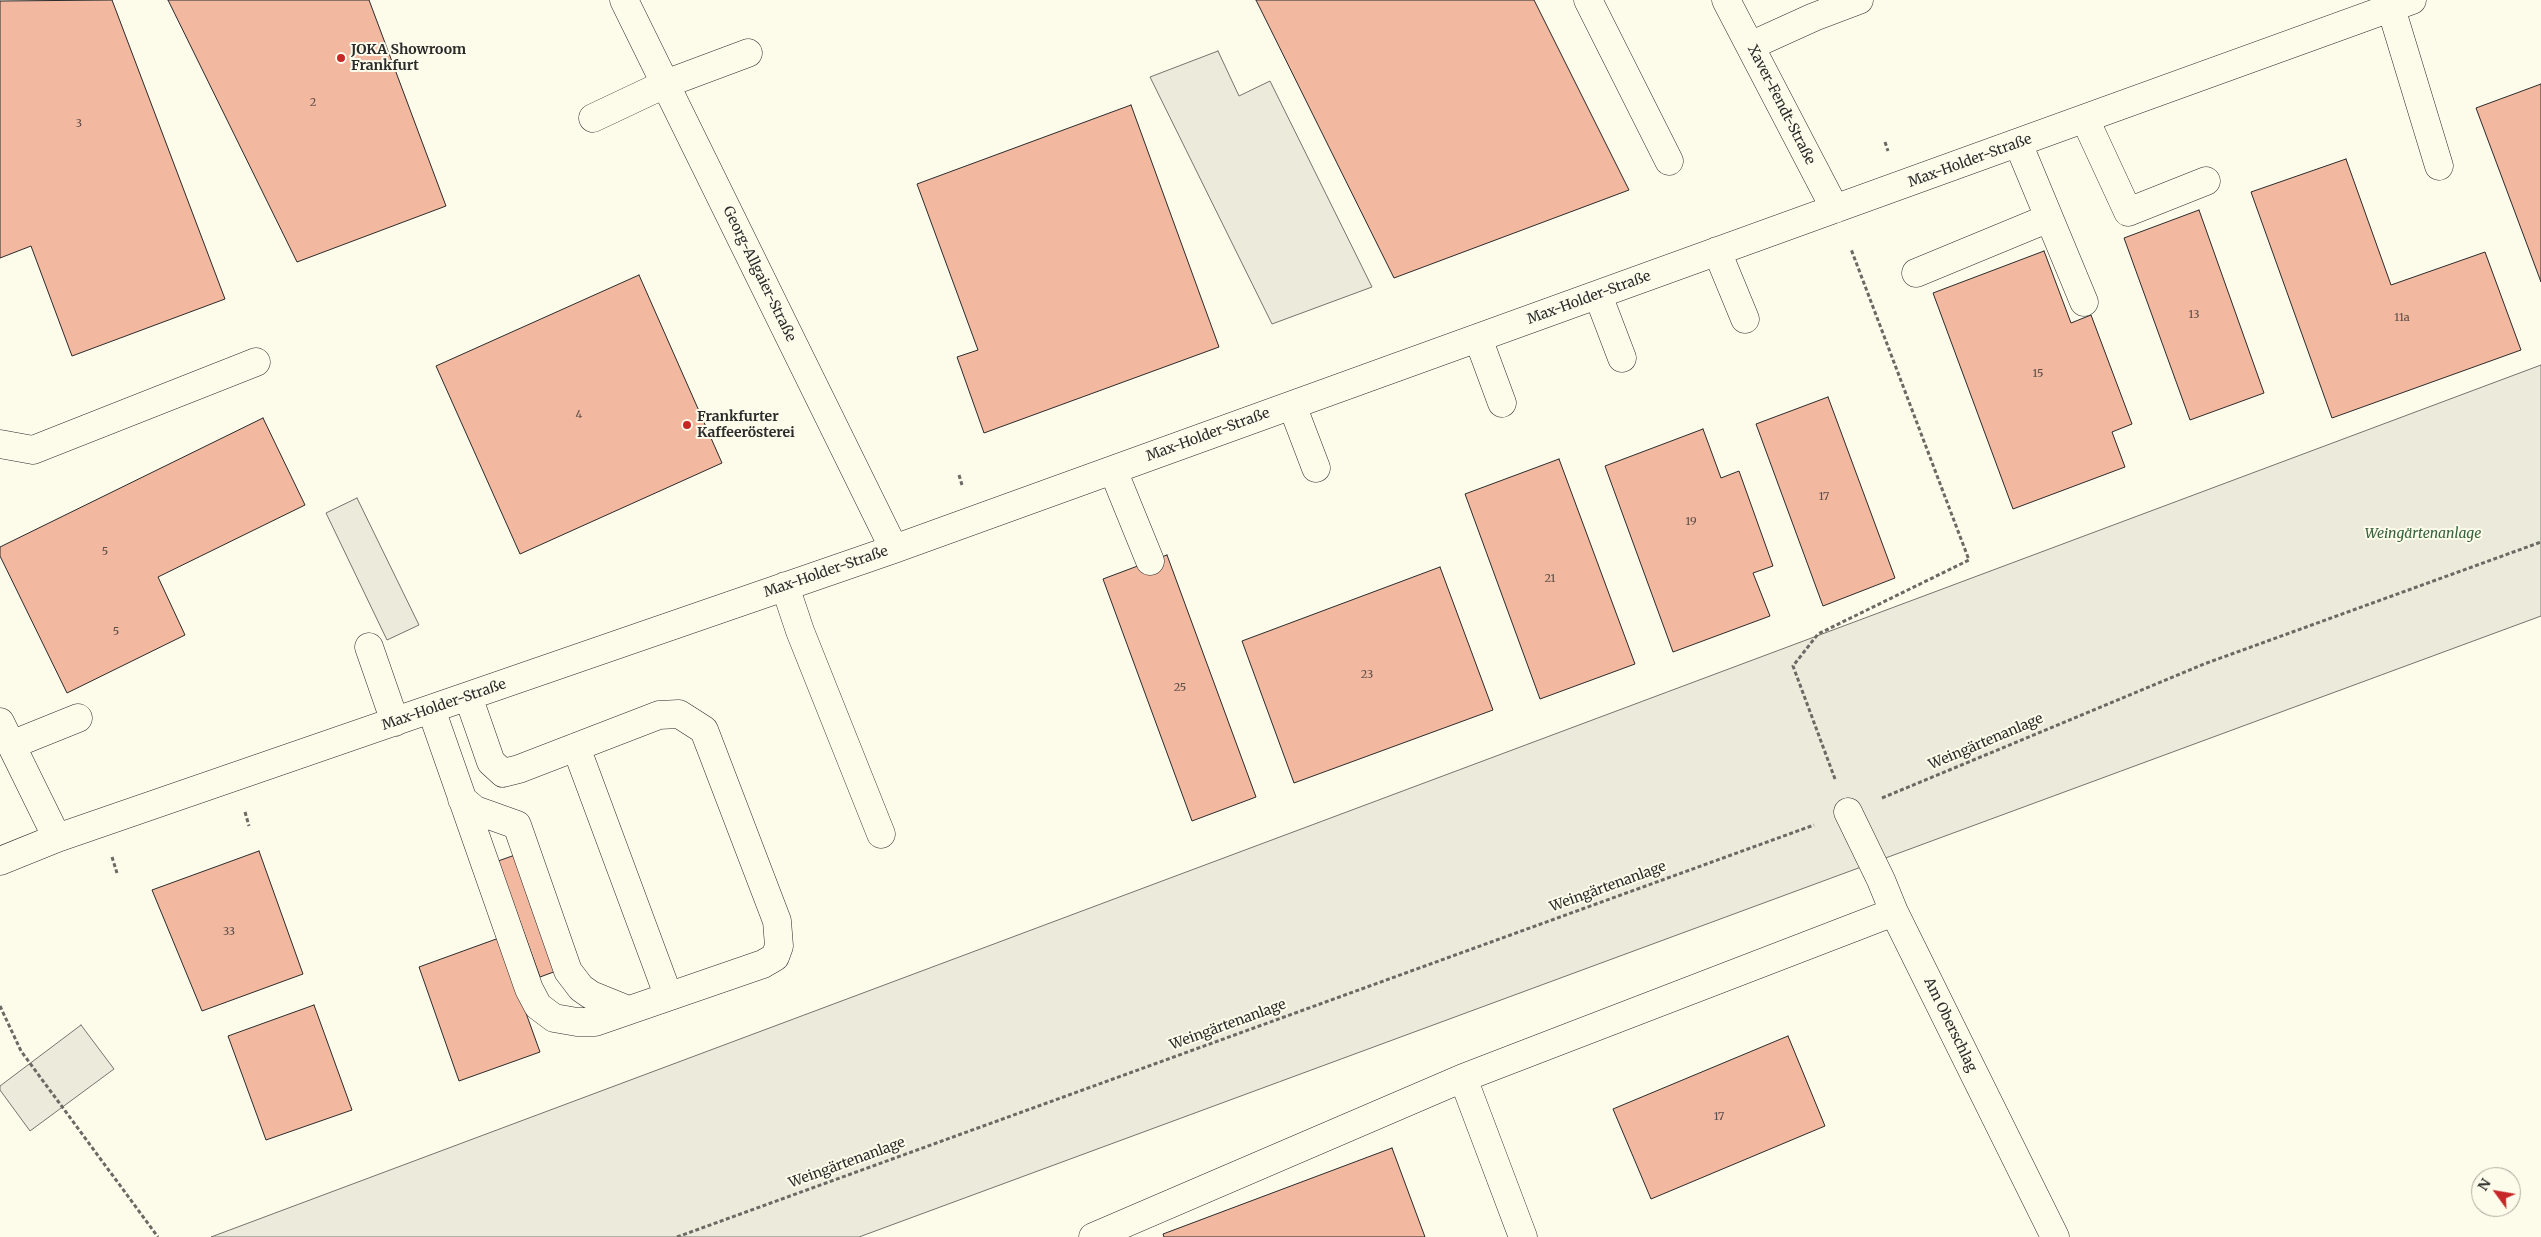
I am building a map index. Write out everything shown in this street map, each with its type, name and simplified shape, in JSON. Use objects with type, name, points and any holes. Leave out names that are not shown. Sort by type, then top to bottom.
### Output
[{"type":"street","name":"Georg-Allgaier-Straße","points":[[624,0],[894,549]]},
{"type":"street","points":[[1588,0],[1669,161]]},
{"type":"street","name":"Xaver-Fendt-Straße","points":[[1726,0],[1835,209]]},
{"type":"street","points":[[1750,46],[1814,17],[1859,0]]},
{"type":"street","points":[[2401,4],[2439,166]]},
{"type":"street","name":"Max-Holder-Straße","points":[[0,861],[57,838],[894,549],[2401,4]]},
{"type":"street","points":[[593,118],[666,84],[748,53]]},
{"type":"street","points":[[2085,119],[2128,212],[2206,181]]},
{"type":"street","points":[[2018,143],[2084,302]]},
{"type":"street","points":[[1916,273],[2049,218]]},
{"type":"street","points":[[1717,252],[1745,319]]},
{"type":"street","points":[[1598,295],[1622,358]]},
{"type":"street","points":[[1478,338],[1502,403]]},
{"type":"street","points":[[0,444],[33,450],[256,362]]},
{"type":"street","points":[[1292,405],[1316,468]]},
{"type":"street","points":[[1113,470],[1150,561]]},
{"type":"street","points":[[785,586],[800,632],[881,834]]},
{"type":"street","points":[[369,647],[395,722]]},
{"type":"street","points":[[431,709],[529,989],[538,1006],[554,1018],[577,1022],[595,1022],[668,995],[763,964],[774,957],[779,946],[777,920],[704,730],[678,714],[669,713],[519,769],[503,773],[491,762],[468,696]]},
{"type":"street","points":[[57,838],[6,734],[78,718]]},
{"type":"street","points":[[576,747],[668,995]]},
{"type":"street","points":[[462,799],[475,810],[518,825],[568,971],[581,988],[591,995],[628,1010]]},
{"type":"street","name":"Am Oberschlag","points":[[1848,812],[1894,912],[2055,1237]]},
{"type":"street","points":[[1093,1237],[1463,1078],[1894,912]]},
{"type":"street","points":[[1463,1078],[1522,1237]]},
{"type":"path","points":[[1848,812],[1793,666],[1818,634],[1969,560],[1851,250]]},
{"type":"path","name":"Weingärtenanlage","points":[[677,1237],[1848,812],[2204,664],[2541,542]]},
{"type":"path","points":[[0,1006],[21,1051],[158,1237]]},
{"type":"green space","name":"Weingärtenanlage","points":[[2541,365],[2541,616],[859,1237],[211,1237]]},
{"type":"shaded area","points":[[1218,51],[1239,96],[1270,81],[1372,287],[1272,324],[1150,77]]},
{"type":"shaded area","points":[[357,498],[419,625],[387,640],[326,513]]},
{"type":"shaded area","points":[[81,1025],[114,1069],[30,1131],[0,1090],[0,1086]]},
{"type":"building","points":[[112,0],[225,299],[72,356],[31,246],[0,258],[0,1]]},
{"type":"building","points":[[168,0],[369,0],[446,206],[297,262]]},
{"type":"building","points":[[1256,0],[1534,0],[1629,190],[1394,278]]},
{"type":"building","points":[[2541,84],[2541,282],[2476,108]]},
{"type":"building","points":[[1131,105],[1219,347],[984,433],[957,357],[978,350],[917,184]]},
{"type":"building","points":[[2346,159],[2391,285],[2485,252],[2521,350],[2332,418],[2251,192]]},
{"type":"building","points":[[2199,210],[2264,393],[2190,420],[2124,238]]},
{"type":"building","points":[[2044,251],[2071,323],[2091,315],[2132,424],[2112,432],[2125,467],[2013,509],[1933,293]]},
{"type":"building","points":[[639,275],[722,463],[520,554],[436,366]]},
{"type":"building","points":[[1828,397],[1895,578],[1823,606],[1756,424]]},
{"type":"building","points":[[263,418],[305,505],[158,577],[185,635],[67,693],[0,556],[0,547]]},
{"type":"building","points":[[1703,429],[1721,478],[1739,471],[1773,566],[1753,573],[1770,616],[1673,652],[1605,466]]},
{"type":"building","points":[[1559,459],[1635,664],[1540,699],[1465,494]]},
{"type":"building","points":[[1167,555],[1256,797],[1192,821],[1103,579]]},
{"type":"building","points":[[1440,567],[1493,710],[1294,783],[1242,641]]},
{"type":"building","points":[[259,851],[303,974],[202,1011],[152,890]]},
{"type":"building","points":[[518,854],[559,970],[540,977],[498,861]]},
{"type":"building","points":[[499,938],[540,1052],[459,1081],[419,967]]},
{"type":"building","points":[[314,1005],[352,1110],[266,1140],[228,1036]]},
{"type":"building","points":[[1788,1036],[1825,1126],[1651,1199],[1613,1109]]},
{"type":"building","points":[[1392,1148],[1425,1237],[1164,1237],[1163,1234]]},
{"type":"place","name":"JOKA Showroom Frankfurt","points":[[341,58]]},
{"type":"place","name":"Frankfurter Kaffeerösterei","points":[[687,425]]}]
